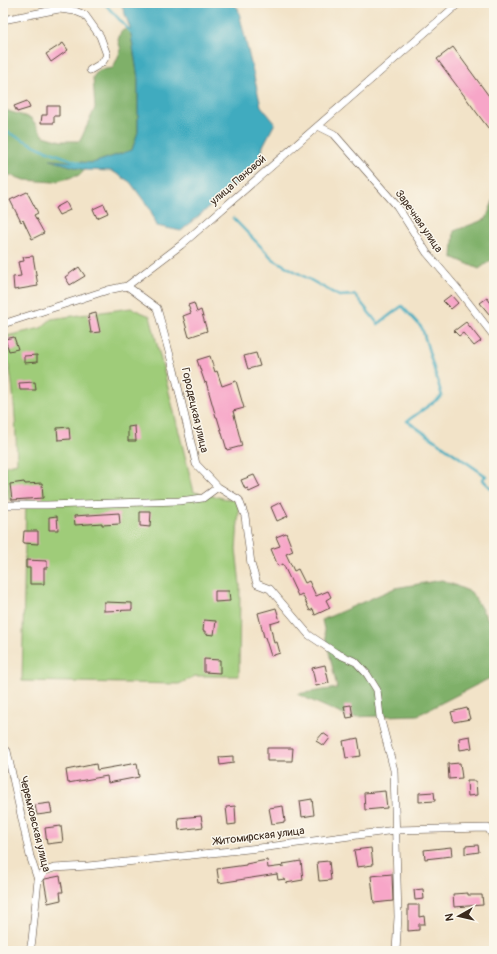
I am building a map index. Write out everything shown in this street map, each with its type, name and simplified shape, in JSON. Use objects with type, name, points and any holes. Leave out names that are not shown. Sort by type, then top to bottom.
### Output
[{"type":"street","name":"улица Пановой","points":[[3,324],[108,290],[127,286],[181,244],[460,3]]},
{"type":"street","points":[[3,20],[59,9],[76,11],[85,15],[100,36],[107,55],[102,63],[90,70]]},
{"type":"street","name":"Заречная улица","points":[[318,126],[334,134],[397,206],[427,253],[456,287],[494,336]]},
{"type":"street","name":"Городецкая улица","points":[[127,286],[157,308],[174,370],[196,464],[218,487],[239,500],[245,516],[251,564],[257,584],[270,589],[309,635],[336,653],[356,662],[367,674],[377,690],[380,717],[394,770],[396,830]]},
{"type":"street","points":[[3,505],[179,501],[203,498],[218,487]]},
{"type":"street","name":"Черемховская улица","points":[[7,750],[30,856],[38,880],[30,951]]},
{"type":"street","name":"Житомирская улица","points":[[38,880],[45,871],[54,868],[88,866],[268,847],[396,830],[488,828],[494,838]]},
{"type":"street","points":[[396,830],[398,917],[396,951]]},
{"type":"green space","points":[[130,28],[138,78],[138,132],[132,150],[93,163],[52,160],[85,170],[80,175],[54,182],[25,180],[3,172],[3,109],[31,118],[44,136],[61,141],[80,141],[95,108],[93,77],[99,70],[113,68],[121,50],[118,40],[121,31]]},
{"type":"green space","points":[[494,199],[494,258],[479,269],[452,257],[454,231],[486,219]]},
{"type":"green space","points":[[131,308],[150,316],[194,492],[237,501],[239,510],[236,549],[240,585],[239,676],[195,676],[179,684],[22,681],[26,499],[9,500],[5,466],[17,463],[17,452],[12,387],[3,337],[41,328],[51,319]]},
{"type":"green space","points":[[442,580],[471,592],[494,629],[494,676],[418,715],[348,717],[297,694],[337,688],[322,620],[395,588]]},
{"type":"water","points":[[121,3],[231,3],[238,8],[261,106],[275,123],[263,146],[260,164],[181,231],[157,226],[150,209],[130,182],[112,171],[85,170],[50,160],[93,163],[132,150],[138,132],[138,78],[130,28]]},
{"type":"building","points":[[63,43],[68,50],[51,62],[46,54]]},
{"type":"building","points":[[453,47],[494,103],[494,136],[437,59]]},
{"type":"building","points":[[27,101],[30,108],[17,112],[14,106]]},
{"type":"building","points":[[47,106],[59,106],[59,116],[54,116],[54,123],[41,123],[42,115],[47,115]]},
{"type":"building","points":[[27,192],[38,213],[34,215],[44,233],[32,239],[23,220],[21,222],[10,200]]},
{"type":"building","points":[[66,202],[70,210],[59,215],[55,208]]},
{"type":"building","points":[[104,204],[108,213],[97,218],[93,209]]},
{"type":"building","points":[[33,256],[38,286],[14,290],[13,277],[21,276],[18,262],[24,261],[23,257]]},
{"type":"building","points":[[79,267],[85,276],[70,285],[65,277]]},
{"type":"building","points":[[451,295],[458,303],[451,309],[443,301]]},
{"type":"building","points":[[487,298],[494,307],[494,320],[480,303]]},
{"type":"building","points":[[194,303],[197,312],[201,310],[207,331],[189,337],[183,316],[191,313],[188,305]]},
{"type":"building","points":[[96,313],[100,332],[91,333],[88,315]]},
{"type":"building","points":[[466,322],[481,341],[474,346],[463,333],[459,336],[454,331]]},
{"type":"building","points":[[14,337],[18,349],[9,351],[5,339]]},
{"type":"building","points":[[256,353],[260,366],[248,369],[244,356]]},
{"type":"building","points":[[37,355],[37,362],[24,363],[24,356]]},
{"type":"building","points":[[210,356],[215,372],[217,371],[222,386],[236,381],[244,408],[233,411],[242,446],[227,450],[206,382],[205,383],[197,360]]},
{"type":"building","points":[[35,382],[36,390],[20,390],[19,383]]},
{"type":"building","points":[[135,426],[136,441],[128,441],[128,427]]},
{"type":"building","points":[[69,427],[70,439],[58,440],[57,428]]},
{"type":"building","points":[[254,475],[260,487],[249,492],[248,488],[245,489],[241,480]]},
{"type":"building","points":[[24,482],[25,484],[42,483],[43,498],[12,500],[10,484]]},
{"type":"building","points":[[281,502],[288,516],[277,521],[271,507]]},
{"type":"building","points":[[140,512],[151,512],[150,527],[140,526]]},
{"type":"building","points":[[119,513],[120,524],[102,525],[102,523],[75,525],[74,516]]},
{"type":"building","points":[[57,516],[58,530],[49,530],[49,517]]},
{"type":"building","points":[[24,531],[38,531],[38,544],[23,543]]},
{"type":"building","points":[[286,533],[293,551],[286,554],[294,571],[298,569],[305,583],[309,581],[316,596],[328,591],[331,597],[326,600],[330,608],[315,615],[313,609],[310,611],[302,594],[298,596],[283,564],[278,566],[271,549],[280,546],[276,537]]},
{"type":"building","points":[[26,560],[47,561],[47,568],[44,568],[44,584],[30,584],[30,568],[26,568]]},
{"type":"building","points":[[215,591],[229,591],[230,601],[215,602]]},
{"type":"building","points":[[104,602],[132,603],[132,610],[104,611]]},
{"type":"building","points":[[276,608],[280,621],[270,624],[274,643],[277,642],[280,653],[271,656],[264,637],[258,613]]},
{"type":"building","points":[[204,620],[216,621],[214,635],[205,634],[205,631],[203,631]]},
{"type":"building","points":[[204,659],[220,660],[220,673],[204,672]]},
{"type":"building","points":[[325,665],[329,683],[316,686],[312,668]]},
{"type":"building","points":[[351,705],[353,717],[347,718],[344,706]]},
{"type":"building","points":[[467,708],[470,719],[454,722],[451,712]]},
{"type":"building","points":[[323,733],[330,738],[324,746],[316,741]]},
{"type":"building","points":[[470,736],[472,748],[460,750],[459,738]]},
{"type":"building","points":[[358,738],[361,756],[346,758],[343,741]]},
{"type":"building","points":[[267,748],[293,748],[292,761],[267,761]]},
{"type":"building","points":[[233,756],[233,763],[220,765],[219,757]]},
{"type":"building","points":[[137,763],[139,777],[108,783],[107,776],[68,783],[66,770],[96,764],[97,770]]},
{"type":"building","points":[[460,763],[462,778],[449,779],[448,764]]},
{"type":"building","points":[[467,781],[476,781],[477,795],[468,796]]},
{"type":"building","points":[[385,791],[387,808],[365,810],[364,793]]},
{"type":"building","points":[[434,792],[435,801],[419,802],[419,793]]},
{"type":"building","points":[[312,799],[314,815],[302,817],[300,801]]},
{"type":"building","points":[[50,803],[52,813],[37,815],[35,805]]},
{"type":"building","points":[[235,806],[236,824],[228,825],[226,807]]},
{"type":"building","points":[[283,806],[285,822],[272,824],[269,808]]},
{"type":"building","points":[[201,816],[203,827],[179,830],[178,818]]},
{"type":"building","points":[[61,826],[63,842],[47,844],[45,828]]},
{"type":"building","points":[[478,845],[479,852],[465,854],[465,846]]},
{"type":"building","points":[[451,847],[452,856],[425,859],[424,850]]},
{"type":"building","points":[[371,848],[373,865],[357,867],[354,850]]},
{"type":"building","points":[[267,860],[268,868],[284,866],[283,864],[301,861],[303,880],[286,883],[285,879],[278,880],[277,874],[219,883],[217,869],[246,865]]},
{"type":"building","points":[[329,861],[331,880],[319,881],[317,862]]},
{"type":"building","points":[[392,874],[393,901],[374,903],[371,876]]},
{"type":"building","points":[[60,876],[63,892],[60,892],[61,900],[48,903],[44,880]]},
{"type":"building","points":[[423,889],[424,899],[415,900],[414,890]]},
{"type":"building","points":[[468,893],[468,895],[482,895],[483,905],[454,907],[453,894]]},
{"type":"building","points":[[408,905],[419,905],[419,917],[424,916],[425,924],[419,924],[419,930],[408,931]]},
{"type":"waterway","points":[[104,3],[132,33]]},
{"type":"waterway","points":[[3,130],[40,148],[80,163]]},
{"type":"waterway","points":[[233,218],[273,259],[339,296],[355,295],[378,324],[402,306],[422,328],[442,396],[407,421],[486,476],[482,479],[494,491]]}]
